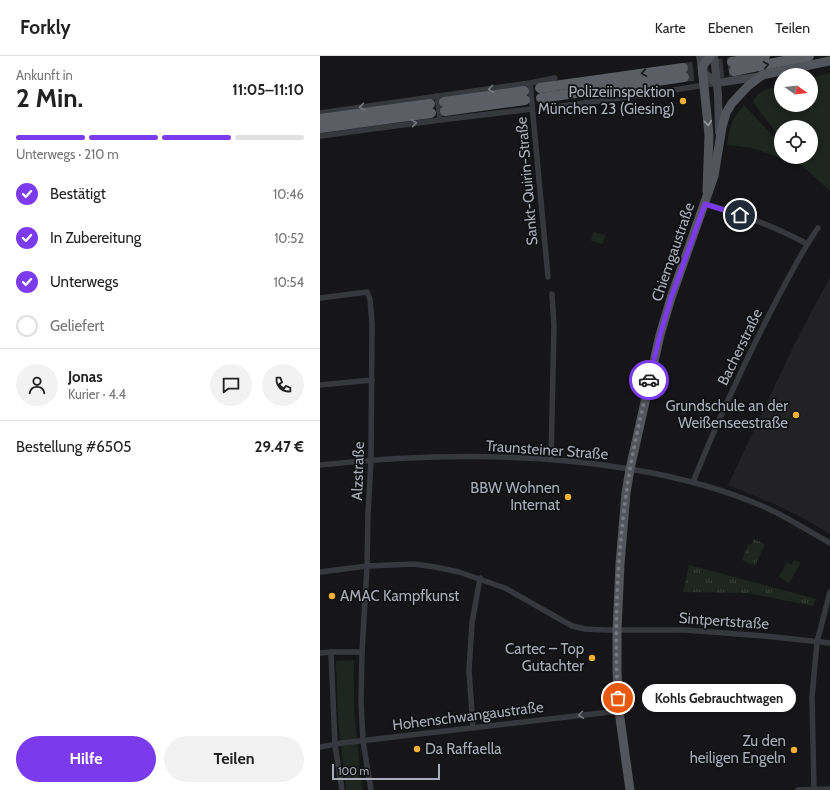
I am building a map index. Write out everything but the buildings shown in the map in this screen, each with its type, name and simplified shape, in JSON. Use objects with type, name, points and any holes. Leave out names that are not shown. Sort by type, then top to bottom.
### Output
[{"type":"highway","points":[[765,56],[733,66],[808,56]]},
{"type":"highway","points":[[540,93],[684,72]]},
{"type":"highway","points":[[320,128],[526,91]]},
{"type":"highway","points":[[320,119],[438,108]]},
{"type":"main road","points":[[700,56],[702,70],[709,78],[717,83],[830,60]]},
{"type":"main road","points":[[702,70],[710,56]]},
{"type":"main road","name":"Chiemgaustraße","points":[[630,790],[619,711],[617,670],[620,564],[626,493],[660,335],[671,298],[714,176],[719,141],[717,83],[714,56]]},
{"type":"main road","name":"Chiemgaustraße","points":[[702,70],[709,135],[706,201]]},
{"type":"main road","points":[[719,141],[724,120],[732,103],[748,86],[762,75]]},
{"type":"street","points":[[320,136],[438,108],[526,91],[555,78]]},
{"type":"street","points":[[555,107],[717,83]]},
{"type":"street","name":"Sankt-Quirin-Straße","points":[[526,91],[532,109],[548,277]]},
{"type":"street","points":[[320,113],[438,108],[532,109]]},
{"type":"street","points":[[706,201],[787,233],[807,244]]},
{"type":"street","name":"Bacherstraße","points":[[693,482],[750,351],[807,244],[818,228]]},
{"type":"street","name":"Alzstraße","points":[[320,298],[367,292],[370,299],[372,323],[371,460],[360,700],[363,741],[371,790]]},
{"type":"street","points":[[550,459],[554,326],[552,294]]},
{"type":"street","points":[[320,385],[372,380]]},
{"type":"street","name":"Traunsteiner Straße","points":[[320,465],[371,460],[451,456],[550,459],[630,469],[693,482],[744,499],[770,510],[830,543]]},
{"type":"street","name":"Sintpertstraße","points":[[320,572],[367,566],[414,564],[459,572],[480,578],[515,594],[572,626],[592,629],[617,630],[692,630],[830,643]]},
{"type":"street","points":[[473,728],[470,670],[472,623],[480,578]]},
{"type":"street","points":[[814,790],[812,697],[817,642],[830,592]]},
{"type":"street","points":[[332,652],[335,745],[342,790]]},
{"type":"street","points":[[320,653],[362,652]]},
{"type":"street","name":"Hohenschwangaustraße","points":[[320,747],[619,711]]},
{"type":"street","points":[[798,790],[830,789]]},
{"type":"shaded area","name":"Grundschule an der Weißenseestraße","points":[[830,277],[830,534],[801,517],[772,503],[728,485],[794,345]]},
{"type":"green space","points":[[830,73],[830,191],[800,164],[818,164],[818,120],[774,120],[774,129],[753,101],[761,92],[774,88],[774,112],[818,112],[818,76]]},
{"type":"green space","points":[[744,105],[774,137],[774,156],[752,148],[727,145],[729,133],[736,115]]},
{"type":"green space","points":[[593,232],[605,235],[603,244],[591,241]]},
{"type":"green space","points":[[754,539],[765,544],[755,566],[742,560],[748,544],[751,545]]},
{"type":"green space","points":[[794,560],[801,563],[789,583],[779,577],[787,562],[791,565]]},
{"type":"green space","points":[[689,565],[816,599],[813,606],[748,593],[683,592]]},
{"type":"green space","points":[[354,660],[354,711],[362,790],[346,790],[338,718],[336,661]]},
{"type":"tunnel","points":[[683,68],[732,62]]},
{"type":"tunnel","points":[[684,77],[734,71]]},
{"type":"way so far","points":[[618,698],[617,630],[620,564],[627,486],[649,380]]},
{"type":"place","name":"Polizeiinspektion München 23 (Giesing)","points":[[683,101]]},
{"type":"place","name":"Grundschule an der Weißenseestraße","points":[[796,415]]},
{"type":"place","name":"BBW Wohnen Internat","points":[[568,497]]},
{"type":"place","name":"AMAC Kampfkunst","points":[[332,596]]},
{"type":"place","name":"Cartec – Top Gutachter","points":[[592,658]]},
{"type":"place","name":"Kohls Gebrauchtwagen","points":[[618,698]]},
{"type":"place","name":"Da Raffaella","points":[[417,749]]},
{"type":"place","name":"Zu den heiligen Engeln","points":[[794,750]]},
{"type":"route","points":[[649,380],[671,298],[705,204],[740,215]]}]
